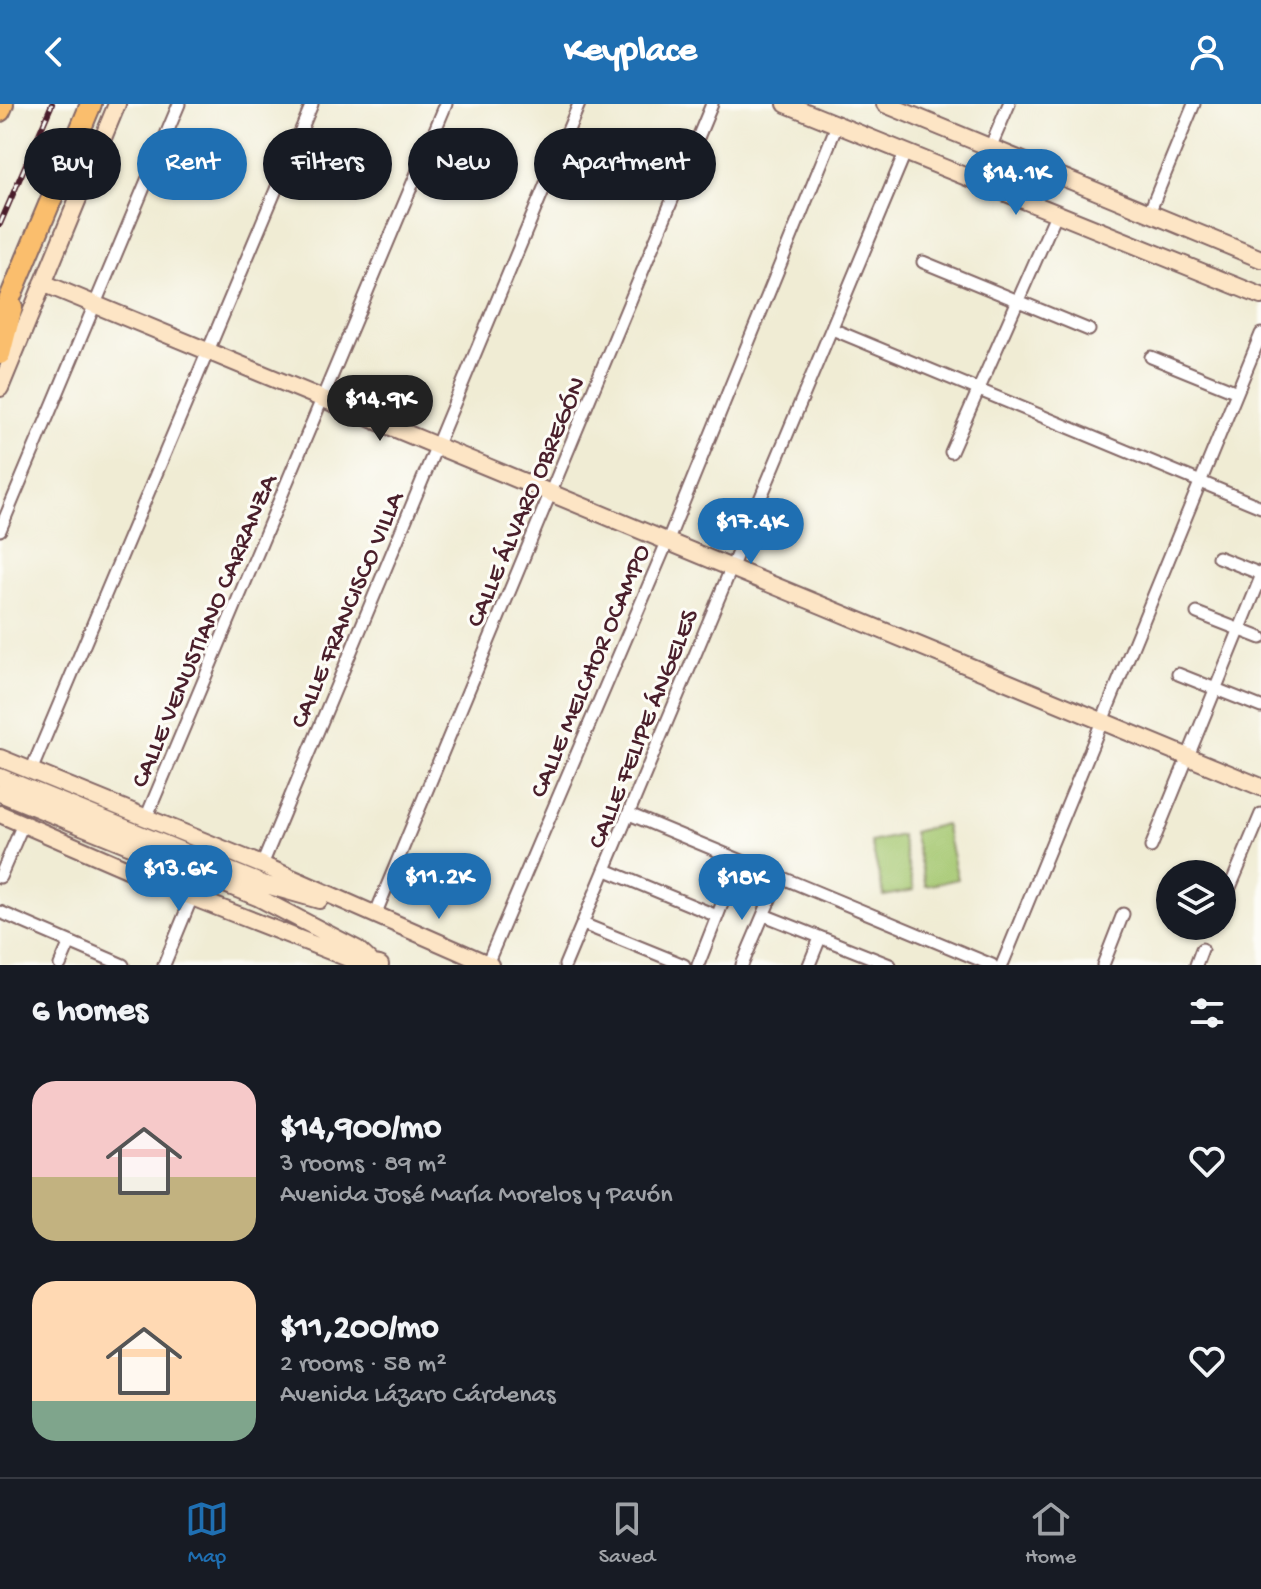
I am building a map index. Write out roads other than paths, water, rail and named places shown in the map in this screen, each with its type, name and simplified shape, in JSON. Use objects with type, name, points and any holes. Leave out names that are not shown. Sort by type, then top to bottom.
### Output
[{"type":"highway","points":[[0,111],[3,104]]},
{"type":"highway","points":[[0,322],[91,104]]},
{"type":"highway","points":[[0,354],[18,281]]},
{"type":"street","points":[[0,388],[117,104]]},
{"type":"street","points":[[0,530],[179,104]]},
{"type":"street","points":[[31,771],[312,104]]},
{"type":"street","name":"CALLE VENUSTIANO CARRANZA","points":[[146,818],[446,104]]},
{"type":"street","name":"CALLE FRANCISCO VILLA","points":[[262,865],[579,104]]},
{"type":"street","name":"CALLE ÁLVARO OBREGÓN","points":[[375,915],[712,104]]},
{"type":"street","points":[[786,104],[823,111],[837,125],[1261,296]]},
{"type":"street","points":[[885,104],[1261,259]]},
{"type":"street","points":[[990,148],[1009,104]]},
{"type":"street","points":[[1149,213],[1194,104]]},
{"type":"street","name":"CALLE MELCHOR OCAMPO","points":[[488,965],[668,540],[837,125]]},
{"type":"street","name":"CALLE FELIPE ÁNGELES","points":[[565,965],[905,153]]},
{"type":"street","points":[[951,452],[1057,212]]},
{"type":"street","points":[[923,262],[1089,330]]},
{"type":"street","points":[[43,283],[324,396],[437,447],[1261,787]]},
{"type":"street","points":[[832,329],[1261,507]]},
{"type":"street","points":[[1002,965],[1261,334]]},
{"type":"street","points":[[1151,357],[1237,392]]},
{"type":"street","points":[[1151,847],[1261,576],[1218,557]]},
{"type":"street","points":[[1197,613],[1261,638]]},
{"type":"street","points":[[1178,674],[1261,707]]},
{"type":"street","points":[[0,758],[262,865],[488,965]]},
{"type":"street","points":[[0,777],[260,891],[357,949],[372,964]]},
{"type":"street","points":[[0,793],[260,891],[375,915]]},
{"type":"street","points":[[0,814],[192,897],[353,960],[372,964]]},
{"type":"street","points":[[629,814],[992,965]]},
{"type":"street","points":[[1236,873],[1261,814]]},
{"type":"street","points":[[0,877],[23,824]]},
{"type":"street","points":[[606,870],[717,916]]},
{"type":"street","points":[[742,965],[779,878]]},
{"type":"street","points":[[164,965],[192,897]]},
{"type":"street","points":[[698,965],[724,899]]},
{"type":"street","points":[[0,912],[123,965]]},
{"type":"street","points":[[1103,965],[1123,914]]},
{"type":"street","points":[[764,915],[882,964]]},
{"type":"street","points":[[583,924],[684,965]]},
{"type":"street","points":[[809,965],[820,938]]},
{"type":"street","points":[[60,965],[70,942]]},
{"type":"street","points":[[1196,965],[1202,949]]},
{"type":"railway","points":[[0,224],[52,104]]}]
